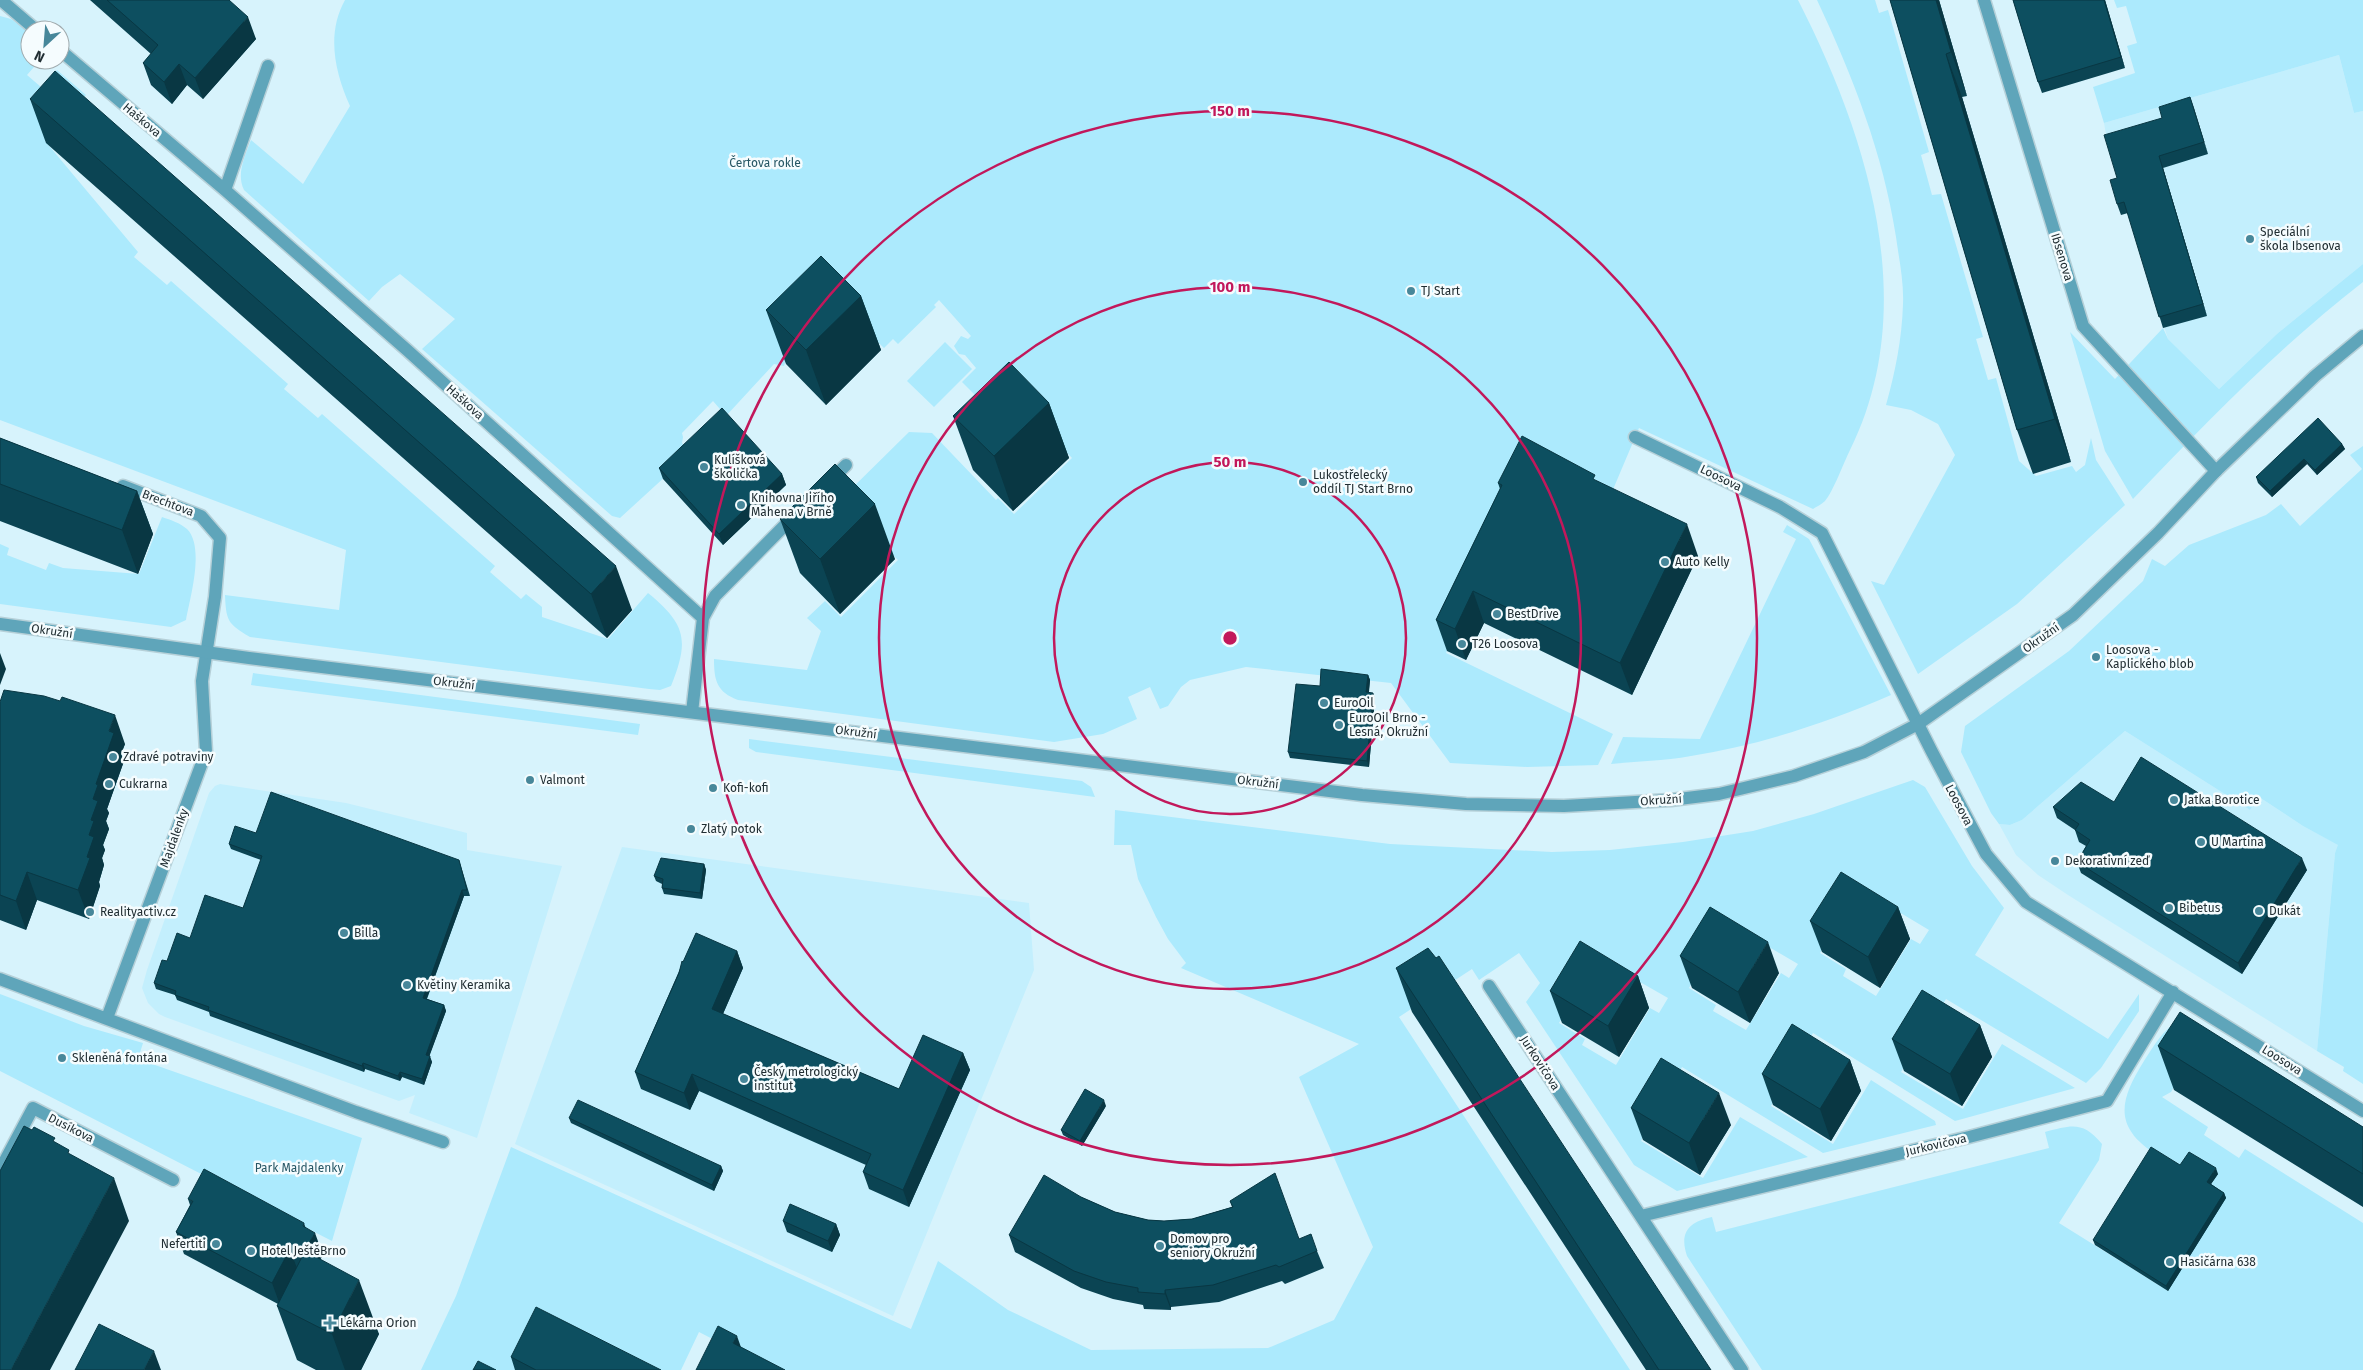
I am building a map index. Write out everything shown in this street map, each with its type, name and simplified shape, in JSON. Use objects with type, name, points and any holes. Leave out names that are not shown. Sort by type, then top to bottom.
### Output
[{"type":"street","points":[[0,0],[24,20]]},
{"type":"street","name":"Ibsenova","points":[[1984,0],[2083,326],[2216,471]]},
{"type":"street","name":"Haškova","points":[[70,58],[225,190],[460,397],[703,618]]},
{"type":"street","points":[[225,190],[268,66]]},
{"type":"street","name":"Okružní","points":[[0,624],[207,652],[1362,795],[1466,804],[1564,806],[1672,800],[1719,794],[1794,776],[1864,752],[1918,724],[2073,615],[2158,533],[2216,471],[2315,376],[2363,336]]},
{"type":"street","name":"Loosova","points":[[1635,437],[1780,507],[1822,533],[1986,854],[2026,902],[2363,1111]]},
{"type":"street","points":[[818,492],[846,465]]},
{"type":"street","name":"Brechtova","points":[[108,480],[201,516],[220,538],[207,652]]},
{"type":"street","points":[[692,712],[703,618],[715,596],[804,506]]},
{"type":"street","name":"Majdalenky","points":[[107,1018],[206,752],[202,681],[207,652]]},
{"type":"street","points":[[0,979],[356,1112],[443,1142]]},
{"type":"street","name":"Jurkovičova","points":[[1489,986],[1742,1370]]},
{"type":"street","name":"Jurkovičova","points":[[1641,1216],[1969,1137],[2107,1101],[2173,992]]},
{"type":"street","name":"Dusíkova","points":[[0,1170],[33,1108],[173,1180]]},
{"type":"shaded area","name":"Speciální škola Ibsenova","points":[[2339,55],[2354,113],[2363,111],[2363,264],[2278,333],[2219,389],[2168,339],[2108,146],[2104,123]]},
{"type":"shaded area","points":[[2125,731],[2250,810],[2259,797],[2303,826],[2339,845],[2335,853],[2317,1051],[2068,895],[2038,875],[2016,855],[1999,824],[2010,825],[2022,820]]},
{"type":"shaded area","points":[[220,784],[346,803],[467,833],[467,850],[562,866],[477,1138],[409,1113],[415,1095],[399,1101],[165,1017],[148,1003],[142,988],[147,970],[209,793],[215,786]]},
{"type":"shaded area","name":"Český metrologický institut","points":[[622,847],[1029,903],[1034,970],[893,1316],[515,1144]]},
{"type":"green space","name":"Čertova rokle","points":[[345,0],[1798,0],[1823,52],[1845,107],[1864,163],[1877,221],[1883,279],[1882,338],[1871,395],[1850,450],[1831,491],[1825,501],[1813,509],[1639,428],[1606,506],[1457,629],[1446,653],[1613,734],[1598,765],[1527,767],[1450,763],[1391,683],[1246,667],[1190,680],[1181,687],[1168,706],[1160,709],[1150,687],[1128,697],[1137,719],[1103,734],[1054,742],[738,700],[725,693],[718,685],[714,659],[807,670],[821,631],[807,618],[825,601],[841,617],[898,560],[838,502],[909,432],[932,433],[996,500],[998,498],[1014,514],[1072,458],[1056,441],[1002,422],[962,382],[976,368],[965,355],[959,354],[954,346],[961,336],[968,339],[971,336],[939,300],[934,305],[936,307],[898,344],[893,339],[884,348],[841,307],[784,366],[774,364],[726,416],[713,401],[682,433],[682,443],[691,453],[620,518],[612,516],[422,349],[455,319],[400,274],[382,287],[369,301],[244,190],[241,171],[251,140],[303,184],[350,106],[340,80],[334,40],[339,13]]},
{"type":"green space","points":[[1817,0],[1875,0],[1879,13],[1888,10],[1929,152],[1921,155],[1932,195],[1941,194],[1983,337],[1976,339],[1988,380],[1996,378],[2019,461],[2036,476],[2072,466],[2076,472],[2085,465],[2091,438],[2096,460],[2125,505],[2017,604],[1918,674],[1871,581],[1884,585],[1955,455],[1938,424],[1911,410],[1886,405],[1897,356],[1903,304],[1903,287],[1896,237],[1875,145],[1843,58]]},
{"type":"green space","points":[[2114,0],[2363,0],[2363,111],[2354,113],[2339,55],[2104,123],[2093,87],[2135,73],[2127,46],[2137,43],[2126,6],[2117,8]]},
{"type":"green space","points":[[0,16],[11,19],[20,26],[20,70],[31,70],[27,75],[41,87],[57,70],[86,95],[45,141],[138,252],[134,257],[167,285],[171,281],[288,384],[284,389],[318,418],[322,414],[495,566],[490,572],[521,599],[526,594],[542,607],[542,617],[608,639],[648,593],[671,615],[681,635],[680,657],[671,686],[660,690],[649,689],[250,637],[237,629],[230,621],[226,611],[225,595],[339,610],[346,550],[0,420]]},
{"type":"green space","points":[[2363,264],[2363,282],[2273,359],[2133,499],[2105,451],[2070,332],[2115,379],[2163,328],[2168,339],[2219,389],[2278,333]]},
{"type":"green space","points":[[945,342],[972,369],[934,407],[907,381]]},
{"type":"green space","points":[[2363,446],[2363,1084],[2343,1071],[2344,1067],[2317,1051],[2335,853],[2338,845],[2303,826],[2259,797],[2250,810],[2125,731],[2022,820],[2010,825],[1999,824],[1991,813],[1961,752],[1965,726],[2069,651],[2143,581],[2152,559],[2165,566],[2189,545],[2266,515],[2281,504],[2300,526],[2362,469],[2350,455]]},
{"type":"green space","points":[[162,517],[178,523],[187,529],[192,537],[195,548],[195,573],[186,620],[171,627],[0,604],[0,544],[9,548],[7,555],[46,570],[49,563],[63,568],[139,574]]},
{"type":"green space","points":[[1787,525],[1809,539],[1891,695],[1817,724],[1742,746],[1681,758],[1611,764],[1623,737],[1700,739],[1796,539],[1783,532]]},
{"type":"green space","points":[[253,673],[640,724],[638,735],[251,685]]},
{"type":"green space","points":[[749,739],[1082,781],[1091,787],[1095,797],[756,752],[749,748]]},
{"type":"green space","points":[[1913,780],[1925,787],[1972,866],[2004,908],[1975,955],[2108,1039],[2139,994],[2139,1011],[2101,1068],[2086,1083],[1946,999],[1901,1072],[1963,1109],[2002,1044],[2075,1088],[1955,1121],[1813,1033],[1771,1106],[1833,1144],[1871,1080],[1935,1121],[1936,1125],[1823,1153],[1682,1067],[1641,1141],[1703,1178],[1740,1117],[1808,1157],[1677,1191],[1634,1165],[1526,1002],[1540,983],[1519,953],[1479,980],[1472,969],[1399,1017],[1630,1370],[773,1370],[699,1332],[681,1370],[421,1370],[456,1296],[511,1147],[911,1329],[938,1261],[1008,1310],[1091,1350],[1268,1348],[1334,1320],[1373,1247],[1299,1077],[1359,1044],[1181,968],[1186,963],[1168,939],[1138,879],[1131,845],[1114,845],[1115,810],[1390,844],[1552,852],[1610,850],[1683,842],[1753,831],[1814,814]],"holes":[[[1852,901],[1894,909],[1929,930],[1920,944],[1911,939],[1876,996],[1843,976],[1846,969],[1820,953]],[[1721,935],[1764,944],[1798,964],[1789,978],[1781,973],[1746,1030],[1713,1011],[1716,1005],[1689,988]],[[1591,969],[1633,978],[1668,998],[1659,1013],[1650,1008],[1616,1065],[1582,1045],[1585,1039],[1559,1023]]]},
{"type":"green space","name":"Park Majdalenky","points":[[0,994],[84,1026],[143,1043],[138,1059],[362,1138],[332,1241],[0,1071]]},
{"type":"green space","points":[[2181,1019],[2206,1035],[2171,1092],[2162,1097],[2208,1127],[2204,1135],[2239,1158],[2245,1149],[2363,1223],[2363,1370],[1762,1370],[1687,1256],[1684,1240],[1685,1234],[1692,1225],[1704,1219],[1712,1217],[1716,1232],[2049,1148],[2045,1132],[2076,1127],[2089,1131],[2102,1144],[2099,1160],[2059,1223],[2168,1291],[2209,1187],[2218,1174],[2183,1170],[2157,1155],[2143,1145],[2133,1134],[2127,1124],[2125,1112],[2129,1089],[2144,1061],[2164,1032]]},
{"type":"building","points":[[107,0],[229,0],[248,17],[195,78],[179,64],[164,82],[143,63],[158,45]]},
{"type":"building","points":[[1890,0],[1936,0],[1951,52],[1946,54],[2055,419],[2017,430]]},
{"type":"building","points":[[2013,0],[2104,0],[2121,57],[2038,82]]},
{"type":"building","points":[[55,71],[616,566],[591,594],[30,99]]},
{"type":"building","points":[[2190,97],[2204,142],[2159,156],[2203,304],[2159,317],[2124,202],[2117,204],[2110,180],[2117,178],[2104,135],[2162,118],[2159,107]]},
{"type":"building","points":[[821,256],[861,296],[806,350],[766,310]]},
{"type":"building","points":[[1009,362],[1049,403],[994,456],[953,416]]},
{"type":"building","points":[[722,408],[782,474],[719,534],[659,468]]},
{"type":"building","points":[[2318,418],[2342,444],[2315,470],[2304,459],[2270,491],[2256,477]]},
{"type":"building","points":[[1522,436],[1595,475],[1593,479],[1687,524],[1620,663],[1473,591],[1455,629],[1436,620],[1502,485],[1498,483]]},
{"type":"building","points":[[0,438],[137,491],[122,530],[0,484]]},
{"type":"building","points":[[835,464],[875,504],[820,559],[780,519]]},
{"type":"building","points":[[1321,669],[1368,675],[1366,692],[1373,693],[1367,761],[1288,752],[1296,684],[1320,686]]},
{"type":"building","points":[[4,690],[44,696],[60,701],[62,697],[115,715],[109,731],[114,733],[96,784],[98,785],[93,799],[98,801],[91,820],[94,821],[89,835],[94,837],[87,857],[90,858],[78,890],[27,872],[16,901],[0,895],[0,702]]},
{"type":"building","points":[[2141,757],[2302,858],[2238,963],[2077,862],[2090,840],[2075,830],[2079,824],[2053,807],[2081,782],[2114,802]]},
{"type":"building","points":[[271,792],[459,860],[467,890],[462,890],[423,998],[444,1005],[426,1055],[430,1056],[422,1079],[400,1072],[398,1076],[363,1063],[362,1066],[208,1010],[209,1007],[175,995],[176,991],[154,983],[162,960],[167,961],[177,933],[190,938],[205,895],[243,908],[262,856],[229,844],[235,826],[256,833]]},
{"type":"building","points":[[661,858],[704,864],[700,893],[662,888],[663,879],[654,876]]},
{"type":"building","points":[[1841,872],[1898,907],[1868,957],[1810,921]]},
{"type":"building","points":[[1710,907],[1768,942],[1738,992],[1680,956]]},
{"type":"building","name":"Český metrologický institut","points":[[696,933],[737,951],[712,1009],[899,1089],[923,1035],[963,1053],[903,1190],[863,1172],[871,1154],[692,1074],[684,1093],[635,1072],[679,973],[682,961]]},
{"type":"building","points":[[1580,941],[1638,976],[1608,1026],[1550,991]]},
{"type":"building","points":[[1428,948],[1436,958],[1439,956],[1711,1370],[1659,1370],[1396,968]]},
{"type":"building","points":[[1922,990],[1980,1025],[1950,1074],[1892,1039]]},
{"type":"building","points":[[2180,1012],[2363,1127],[2363,1174],[2158,1046]]},
{"type":"building","points":[[1792,1024],[1850,1060],[1820,1109],[1762,1074]]},
{"type":"building","points":[[1661,1058],[1719,1093],[1689,1143],[1631,1108]]},
{"type":"building","points":[[1085,1089],[1104,1100],[1080,1141],[1061,1130]]},
{"type":"building","points":[[578,1100],[721,1166],[712,1185],[569,1118]]},
{"type":"building","points":[[24,1126],[32,1130],[34,1127],[55,1138],[53,1141],[69,1150],[68,1153],[114,1178],[11,1370],[0,1370],[0,1171]]},
{"type":"building","points":[[2151,1147],[2180,1165],[2189,1152],[2216,1168],[2207,1182],[2224,1193],[2166,1286],[2093,1240]]},
{"type":"building","name":"Hotel JeštěBrno","points":[[204,1169],[304,1223],[303,1226],[315,1233],[302,1255],[290,1249],[272,1283],[176,1232],[193,1201],[188,1199]]},
{"type":"building","name":"Domov pro seniory Okružní","points":[[1275,1173],[1299,1239],[1311,1234],[1317,1251],[1279,1267],[1276,1265],[1213,1285],[1165,1290],[1165,1294],[1138,1292],[1138,1288],[1106,1282],[1074,1271],[1009,1235],[1044,1175],[1081,1197],[1115,1212],[1148,1220],[1164,1221],[1192,1219],[1233,1207],[1230,1201]]},
{"type":"building","points":[[790,1204],[836,1224],[828,1241],[783,1221]]},
{"type":"building","points":[[305,1251],[359,1280],[332,1334],[277,1306]]},
{"type":"building","points":[[536,1307],[661,1370],[536,1370],[511,1357]]},
{"type":"building","points":[[99,1324],[154,1351],[144,1370],[75,1370]]},
{"type":"building","points":[[718,1326],[737,1336],[733,1343],[785,1370],[696,1370]]},
{"type":"building","points":[[478,1361],[496,1370],[473,1370]]},
{"type":"place","name":"Speciální škola Ibsenova","points":[[2250,239]]},
{"type":"place","name":"TJ Start","points":[[1411,291]]},
{"type":"place","name":"Kulíšková školička","points":[[704,467]]},
{"type":"place","name":"Lukostřelecký oddíl TJ Start Brno","points":[[1303,482]]},
{"type":"place","name":"Knihovna Jiřího Mahena v Brně","points":[[741,505]]},
{"type":"place","name":"Auto Kelly","points":[[1665,562]]},
{"type":"place","name":"BestDrive","points":[[1497,614]]},
{"type":"place","name":"T26 Loosova","points":[[1462,644]]},
{"type":"place","name":"Loosova - Kaplického blob","points":[[2096,657]]},
{"type":"place","name":"EuroOil","points":[[1324,703]]},
{"type":"place","name":"EuroOil Brno - Lesná, Okružní","points":[[1339,725]]},
{"type":"place","name":"Zdravé potraviny","points":[[113,757]]},
{"type":"place","name":"Valmont","points":[[530,780]]},
{"type":"place","name":"Cukrarna","points":[[109,784]]},
{"type":"place","name":"Kofi-kofi","points":[[713,788]]},
{"type":"place","name":"Jatka Borotice","points":[[2174,800]]},
{"type":"place","name":"Zlatý potok","points":[[691,829]]},
{"type":"place","name":"U Martina","points":[[2201,842]]},
{"type":"place","name":"Dekorativní zeď","points":[[2055,861]]},
{"type":"place","name":"Bibetus","points":[[2169,908]]},
{"type":"place","name":"Dukát","points":[[2259,911]]},
{"type":"place","name":"Realityactiv.cz","points":[[90,912]]},
{"type":"place","name":"Billa","points":[[344,933]]},
{"type":"place","name":"Květiny Keramika","points":[[407,985]]},
{"type":"place","name":"Skleněná fontána","points":[[62,1058]]},
{"type":"place","name":"Český metrologický institut","points":[[744,1079]]},
{"type":"place","name":"Nefertiti","points":[[216,1244]]},
{"type":"place","name":"Domov pro seniory Okružní","points":[[1160,1246]]},
{"type":"place","name":"Hotel JeštěBrno","points":[[251,1251]]},
{"type":"place","name":"Hasičárna 638","points":[[2170,1262]]},
{"type":"place","name":"Lékárna Orion","points":[[330,1323]]}]
